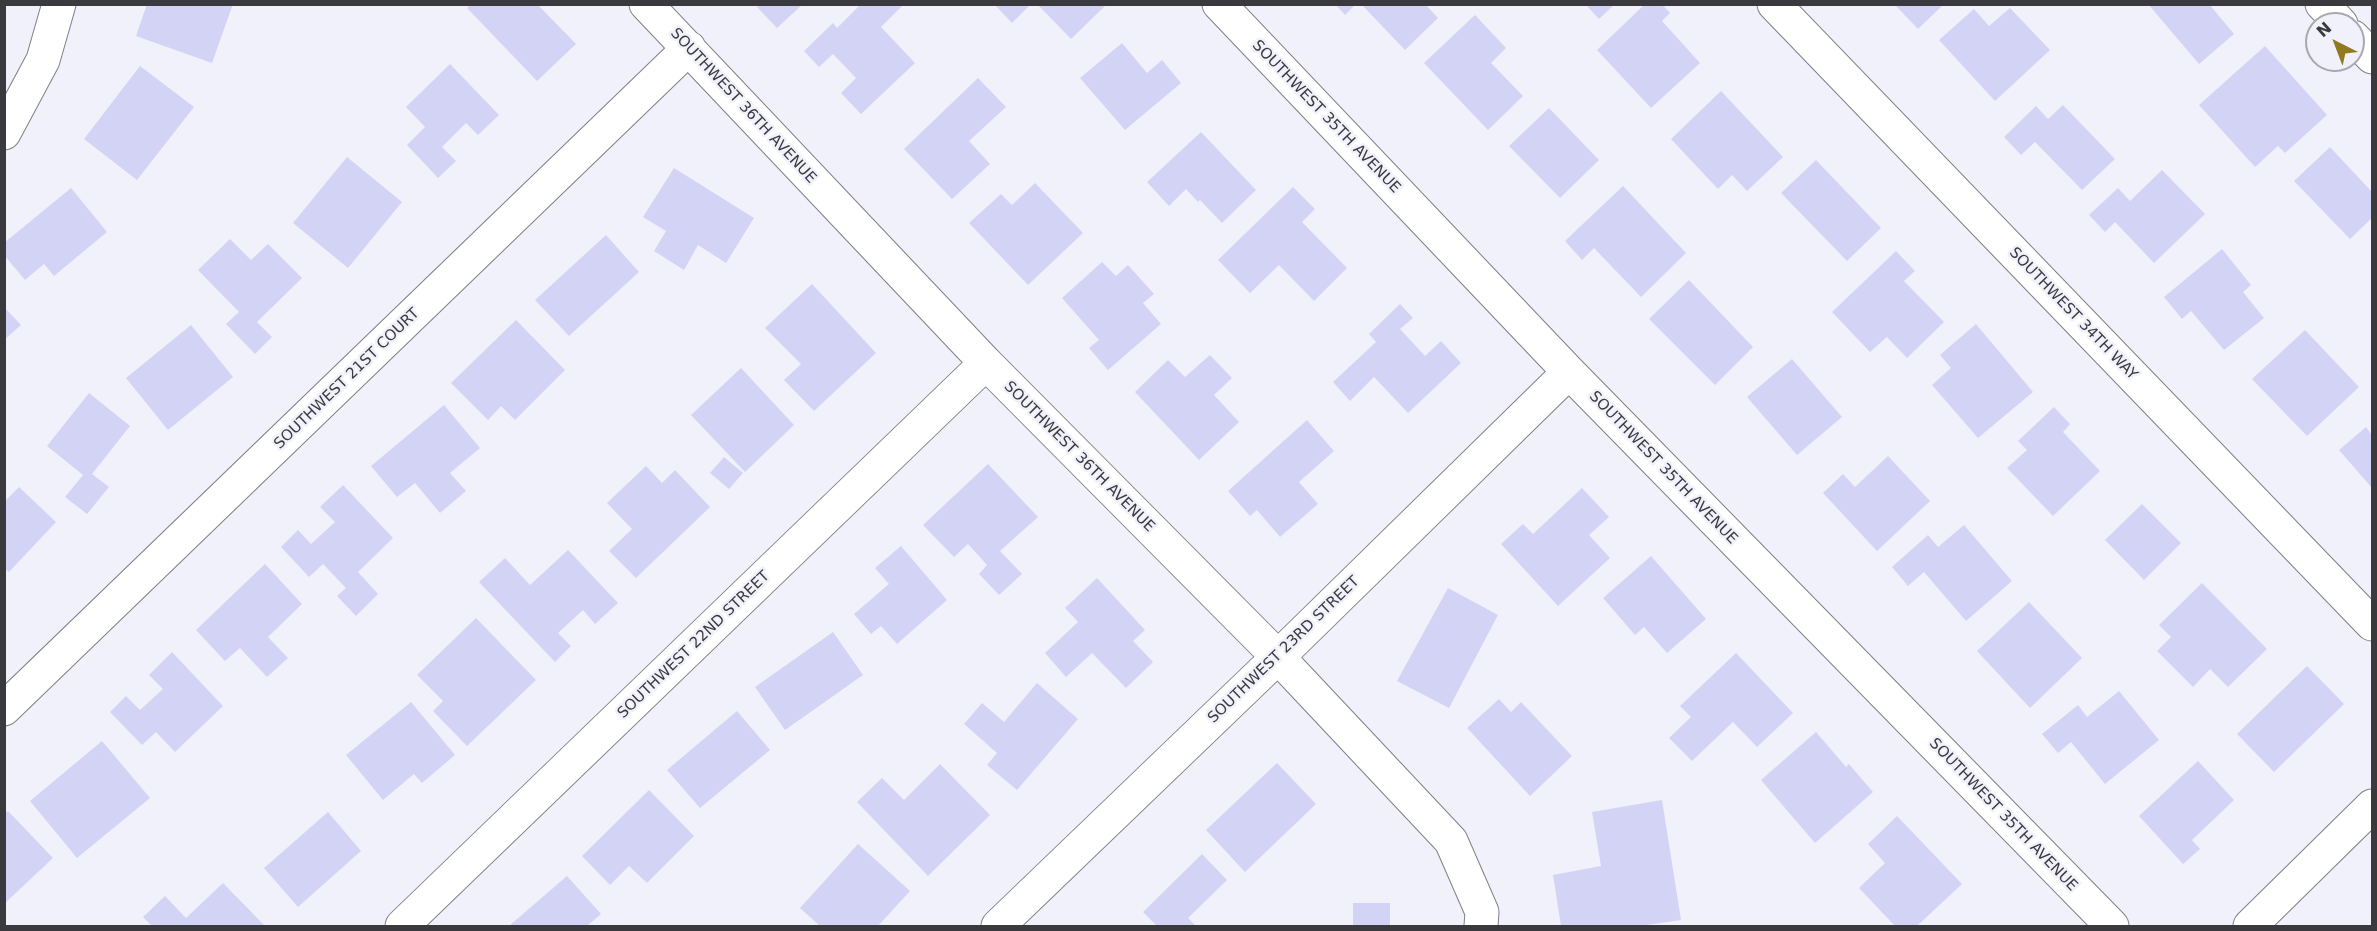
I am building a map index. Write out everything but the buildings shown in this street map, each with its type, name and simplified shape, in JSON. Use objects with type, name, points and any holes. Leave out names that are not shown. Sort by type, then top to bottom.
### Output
[{"type":"street","points":[[4,133],[43,60],[59,4]]},
{"type":"street","name":"SOUTHWEST 36TH AVENUE","points":[[646,4],[986,363],[1278,657],[1451,841],[1482,912],[1481,927]]},
{"type":"street","name":"SOUTHWEST 35TH AVENUE","points":[[1219,4],[1569,372],[2112,927]]},
{"type":"street","name":"SOUTHWEST 34TH WAY","points":[[1774,4],[2373,624]]},
{"type":"street","name":"SOUTHWEST 21ST COURT","points":[[4,709],[688,48]]},
{"type":"street","name":"SOUTHWEST 22ND STREET","points":[[402,927],[986,363]]},
{"type":"street","name":"SOUTHWEST 23RD STREET","points":[[998,927],[1569,372]]},
{"type":"street","points":[[2250,927],[2373,806]]}]
